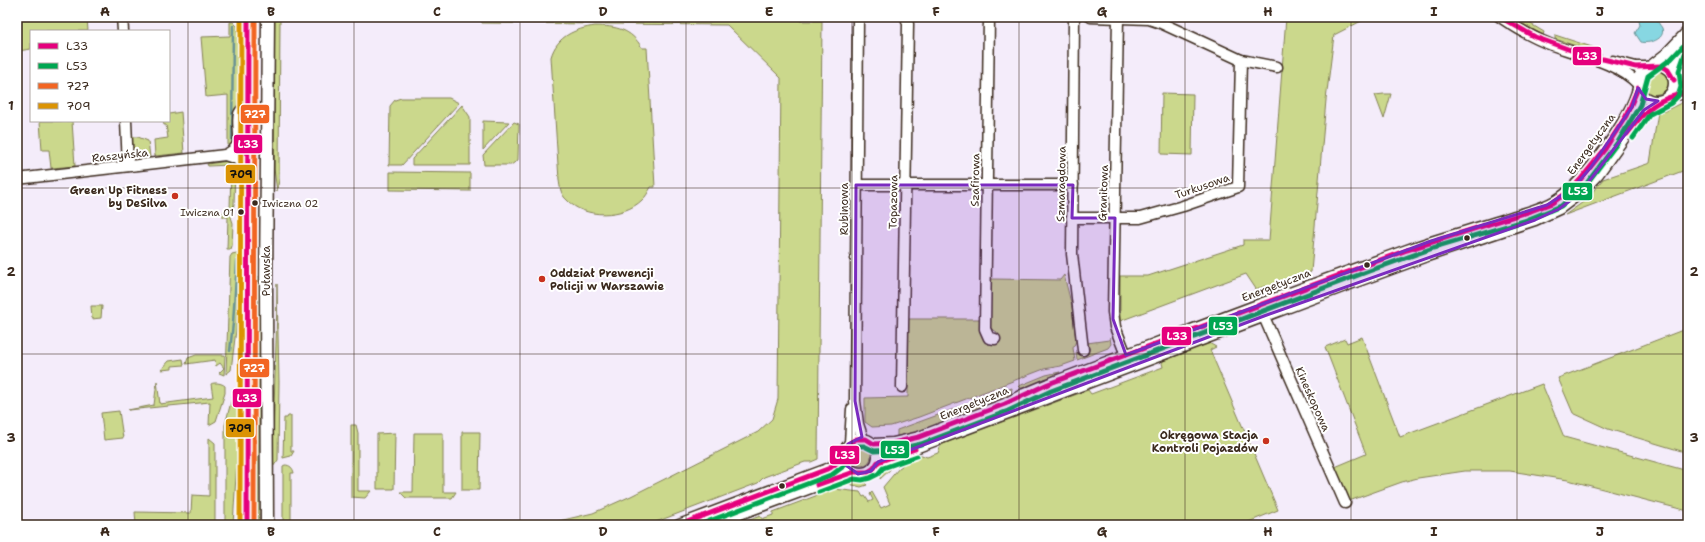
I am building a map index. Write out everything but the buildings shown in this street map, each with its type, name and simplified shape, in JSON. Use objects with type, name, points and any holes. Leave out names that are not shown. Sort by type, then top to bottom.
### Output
[{"type":"main road","name":"Puławska","points":[[247,525],[248,17]]},
{"type":"main road","name":"Puławska","points":[[267,525],[266,277],[268,17]]},
{"type":"street","points":[[122,17],[123,30]]},
{"type":"street","name":"Rubinowa","points":[[858,17],[855,401],[858,424],[863,439]]},
{"type":"street","name":"Topazowa","points":[[902,387],[908,24],[906,17]]},
{"type":"street","name":"Szafirowa","points":[[988,17],[985,329],[990,338],[995,339]]},
{"type":"street","name":"Szmaragdowa","points":[[1074,17],[1072,254],[1083,350]]},
{"type":"street","points":[[1090,17],[1149,19],[1241,60],[1277,67]]},
{"type":"street","name":"Granitowa","points":[[1118,17],[1113,319],[1131,367]]},
{"type":"street","points":[[1500,17],[1527,34],[1595,59],[1624,72],[1638,86],[1642,95],[1646,99],[1658,101],[1668,96],[1688,93]]},
{"type":"street","points":[[1638,86],[1640,74],[1666,54],[1686,33]]},
{"type":"street","points":[[1668,96],[1673,89],[1673,77],[1678,50],[1686,33]]},
{"type":"street","points":[[1595,59],[1603,59],[1632,66],[1664,67],[1673,77],[1688,84]]},
{"type":"street","name":"Turkusowa","points":[[1072,218],[1140,218],[1183,206],[1238,187],[1241,60]]},
{"type":"street","name":"Energetyczna","points":[[863,439],[874,444],[893,443],[919,438],[1005,404],[1048,384],[1259,305],[1431,241],[1498,222],[1558,200],[1573,188],[1591,168],[1632,107],[1638,86]]},
{"type":"street","points":[[225,155],[234,150],[239,142],[239,113],[249,101]]},
{"type":"street","name":"Energetyczna","points":[[710,525],[854,472],[858,474],[868,473],[878,462],[1264,316],[1424,257],[1535,220],[1559,210],[1580,193],[1598,174],[1640,115],[1658,101]]},
{"type":"street","points":[[126,122],[128,166]]},
{"type":"street","points":[[225,155],[237,159],[248,171]]},
{"type":"street","name":"Raszyńska","points":[[17,179],[225,155]]},
{"type":"street","points":[[856,184],[1073,185]]},
{"type":"street","name":"Kineskopowa","points":[[1259,305],[1345,503]]},
{"type":"street","name":"Rubinowa","points":[[850,443],[852,407],[855,401]]},
{"type":"street","points":[[854,472],[847,466],[844,458],[846,448],[850,443],[863,439]]},
{"type":"street","points":[[874,444],[878,452],[878,462]]},
{"type":"street","points":[[679,525],[830,468],[844,458]]},
{"type":"highlighted area","points":[[1638,88],[1646,99],[1658,101],[1644,110],[1580,193],[1559,209],[1535,220],[1264,316],[878,462],[871,471],[858,474],[847,466],[844,453],[848,444],[862,437],[855,401],[856,185],[1073,185],[1072,218],[1115,218],[1113,319],[1126,355],[1431,241],[1547,205],[1573,188],[1591,167],[1632,107]]},
{"type":"green space","points":[[17,17],[87,17],[88,30],[30,30],[30,49],[18,51]]},
{"type":"green space","points":[[274,17],[280,17],[279,180],[277,191],[274,169]]},
{"type":"green space","points":[[720,17],[800,17],[800,21],[822,21],[818,459],[811,462],[805,462],[764,477],[758,483],[648,525],[542,525],[593,513],[631,496],[758,432],[772,419],[778,399],[781,78],[727,25],[482,23],[481,18],[720,20]]},
{"type":"green space","points":[[1286,17],[1369,17],[1334,35],[1326,100],[1311,272],[1266,289],[1266,286],[1256,289],[1246,274],[1120,321],[1120,276],[1148,276],[1243,245],[1243,240],[1269,240]]},
{"type":"green space","points":[[1511,17],[1519,17],[1544,32],[1543,35]]},
{"type":"green space","points":[[230,22],[233,22],[237,26],[239,68],[237,135],[231,147],[228,147],[228,95],[206,97],[201,37],[230,36]]},
{"type":"green space","points":[[595,26],[610,27],[622,30],[633,37],[642,48],[647,48],[655,187],[651,187],[645,197],[634,206],[615,213],[604,214],[583,211],[574,206],[565,198],[561,191],[551,57],[562,39],[581,29]]},
{"type":"green space","points":[[1555,35],[1598,49],[1600,54],[1555,39]]},
{"type":"green space","points":[[1656,68],[1667,74],[1670,84],[1663,93],[1647,97],[1643,94],[1641,85],[1642,81]]},
{"type":"green space","points":[[1162,93],[1193,94],[1192,155],[1161,154]]},
{"type":"green space","points":[[1391,94],[1384,119],[1375,95]]},
{"type":"green space","points":[[401,98],[449,98],[459,103],[402,165],[389,165],[390,106],[395,100]]},
{"type":"green space","points":[[1683,102],[1688,102],[1688,169],[1565,215],[1586,200],[1603,179],[1650,163],[1658,112],[1665,111]]},
{"type":"green space","points":[[462,105],[470,117],[470,165],[412,165],[412,159]]},
{"type":"green space","points":[[181,112],[184,153],[155,156],[154,140],[168,138],[166,125],[164,125],[163,122],[170,122],[170,114]]},
{"type":"green space","points":[[483,121],[509,122],[483,150]]},
{"type":"green space","points":[[40,122],[72,122],[75,166],[51,168],[49,150],[42,150]]},
{"type":"green space","points":[[514,122],[519,124],[518,160],[511,165],[484,165],[483,155]]},
{"type":"green space","points":[[130,137],[138,137],[148,141],[150,157],[138,158],[131,148]]},
{"type":"green space","points":[[229,161],[235,166],[234,204],[233,209],[231,209],[233,223],[232,246],[231,249],[227,249],[228,217],[223,217],[223,212],[230,210],[231,165],[208,166],[207,164]]},
{"type":"green space","points":[[390,172],[470,173],[470,191],[390,190]]},
{"type":"green space","points":[[241,252],[238,265],[236,330],[231,370],[226,374],[230,257],[232,254]]},
{"type":"green space","points":[[1064,275],[1072,307],[1076,341],[1073,348],[1075,361],[1061,366],[1044,369],[919,417],[891,426],[872,427],[865,422],[865,398],[908,397],[908,319],[981,319],[984,341],[997,341],[997,332],[990,328],[991,279],[1060,280]]},
{"type":"green space","points":[[259,276],[259,525],[256,525],[253,478],[254,293],[256,279]]},
{"type":"green space","points":[[277,284],[279,382],[278,460],[273,467],[276,330]]},
{"type":"green space","points":[[91,306],[102,306],[101,318],[92,319]]},
{"type":"green space","points":[[1249,313],[1255,315],[1148,356],[1146,352]]},
{"type":"green space","points":[[1688,328],[1688,453],[1608,429],[1573,413],[1558,378]]},
{"type":"green space","points":[[1110,337],[1111,344],[1108,348],[1077,360],[1076,352],[1082,356],[1088,354],[1090,347],[1087,343],[1109,340]]},
{"type":"green space","points":[[1362,337],[1400,437],[1542,384],[1564,437],[1688,471],[1688,511],[1568,480],[1510,471],[1465,471],[1418,478],[1402,482],[1349,501],[1335,467],[1366,454],[1325,347],[1345,339],[1347,343]]},
{"type":"green space","points":[[1209,343],[1216,347],[1210,350],[1278,510],[1241,525],[737,525],[760,516],[762,519],[773,515],[773,512],[834,489],[860,492],[869,502],[873,500],[870,494],[872,492],[881,508],[890,504],[883,487],[902,466],[901,461],[919,454],[927,457],[938,453],[943,444],[1088,390],[1091,394],[1163,367],[1163,361]]},
{"type":"green space","points":[[196,355],[225,355],[224,375],[219,373],[224,368],[220,363],[216,366],[215,360],[186,364],[188,358]]},
{"type":"green space","points":[[183,359],[184,365],[172,366],[172,369],[161,370],[169,361]]},
{"type":"green space","points":[[1115,363],[1115,365],[1035,396],[1015,407],[898,450],[898,446],[916,442],[1033,394]]},
{"type":"green space","points":[[1060,372],[1027,389],[1019,386],[1046,375]]},
{"type":"green space","points":[[157,381],[160,404],[213,397],[211,384],[216,383],[224,385],[225,393],[216,421],[209,425],[210,402],[128,410],[154,405]]},
{"type":"green space","points":[[1012,388],[1011,397],[917,434],[897,439],[897,430]]},
{"type":"green space","points":[[236,392],[241,393],[233,525],[225,525],[225,425],[232,398]]},
{"type":"green space","points":[[119,411],[123,438],[104,440],[101,413]]},
{"type":"green space","points":[[288,416],[291,416],[291,451],[294,451],[291,456],[283,458],[284,418],[287,418]]},
{"type":"green space","points":[[351,425],[356,425],[358,433],[358,491],[371,491],[365,498],[351,497]]},
{"type":"green space","points":[[462,432],[480,432],[479,490],[462,490]]},
{"type":"green space","points":[[395,433],[394,489],[377,489],[377,434]]},
{"type":"green space","points":[[414,433],[443,433],[443,492],[456,492],[452,498],[406,498],[400,492],[413,492]]},
{"type":"green space","points":[[209,438],[215,443],[215,525],[136,525],[135,512],[191,513],[192,495],[209,496]]},
{"type":"green space","points":[[857,446],[865,446],[871,452],[871,460],[865,466],[857,466],[851,460],[851,452]]},
{"type":"green space","points":[[894,461],[893,467],[880,479],[881,470],[886,465]]},
{"type":"green space","points":[[285,465],[291,467],[294,473],[291,473],[291,525],[283,525],[283,466]]},
{"type":"green space","points":[[828,474],[829,476],[699,525],[692,525]]},
{"type":"green space","points":[[849,479],[861,480],[867,485],[861,487],[841,482]]},
{"type":"water","points":[[1638,17],[1655,17],[1662,28],[1663,32],[1661,36],[1652,42],[1641,42],[1635,33],[1640,25]]},
{"type":"waterway","points":[[232,141],[233,26]]},
{"type":"waterway","points":[[230,351],[237,261]]},
{"type":"transit line","name":"709","points":[[240,525],[241,17]]},
{"type":"transit line","name":"L33","points":[[247,525],[248,17]]},
{"type":"transit line","name":"727","points":[[254,525],[255,17]]},
{"type":"transit line","name":"L33","points":[[1500,17],[1535,37],[1595,59],[1603,59],[1636,67],[1661,66],[1668,70],[1674,80]]},
{"type":"transit line","name":"L53","points":[[699,525],[833,474],[849,462],[854,449],[858,446],[864,446],[874,451],[894,450],[921,444],[1008,411],[1051,391],[1369,271],[1433,248],[1524,221],[1561,206],[1587,183],[1618,142],[1640,105],[1648,76],[1671,59],[1688,41]]},
{"type":"transit line","name":"L53","points":[[1633,138],[1650,114],[1671,103],[1678,96],[1681,87],[1679,71],[1688,45]]},
{"type":"transit line","name":"L33","points":[[679,525],[830,468],[844,457],[848,444],[856,439],[866,439],[874,444],[893,443],[919,437],[1005,404],[1048,384],[1407,250],[1552,203],[1568,192],[1580,180],[1605,149],[1626,116],[1638,88]]},
{"type":"transit line","name":"L33","points":[[1627,134],[1640,118],[1660,101],[1688,93]]},
{"type":"transit line","name":"L33","points":[[817,485],[854,472],[868,472],[874,468],[878,462],[915,449]]},
{"type":"transit line","name":"L53","points":[[819,492],[854,479],[862,480],[870,478],[878,474],[883,468],[917,456]]},
{"type":"place","name":"Green Up Fitness by DeSilva","points":[[175,196]]},
{"type":"place","name":"Iwiczna 02","points":[[255,203]]},
{"type":"place","name":"Iwiczna 01","points":[[241,212]]},
{"type":"place","name":"Oddział Prewencji Policji w Warszawie","points":[[542,279]]},
{"type":"place","name":"Okręgowa Stacja Kontroli Pojazdów","points":[[1266,441]]}]
